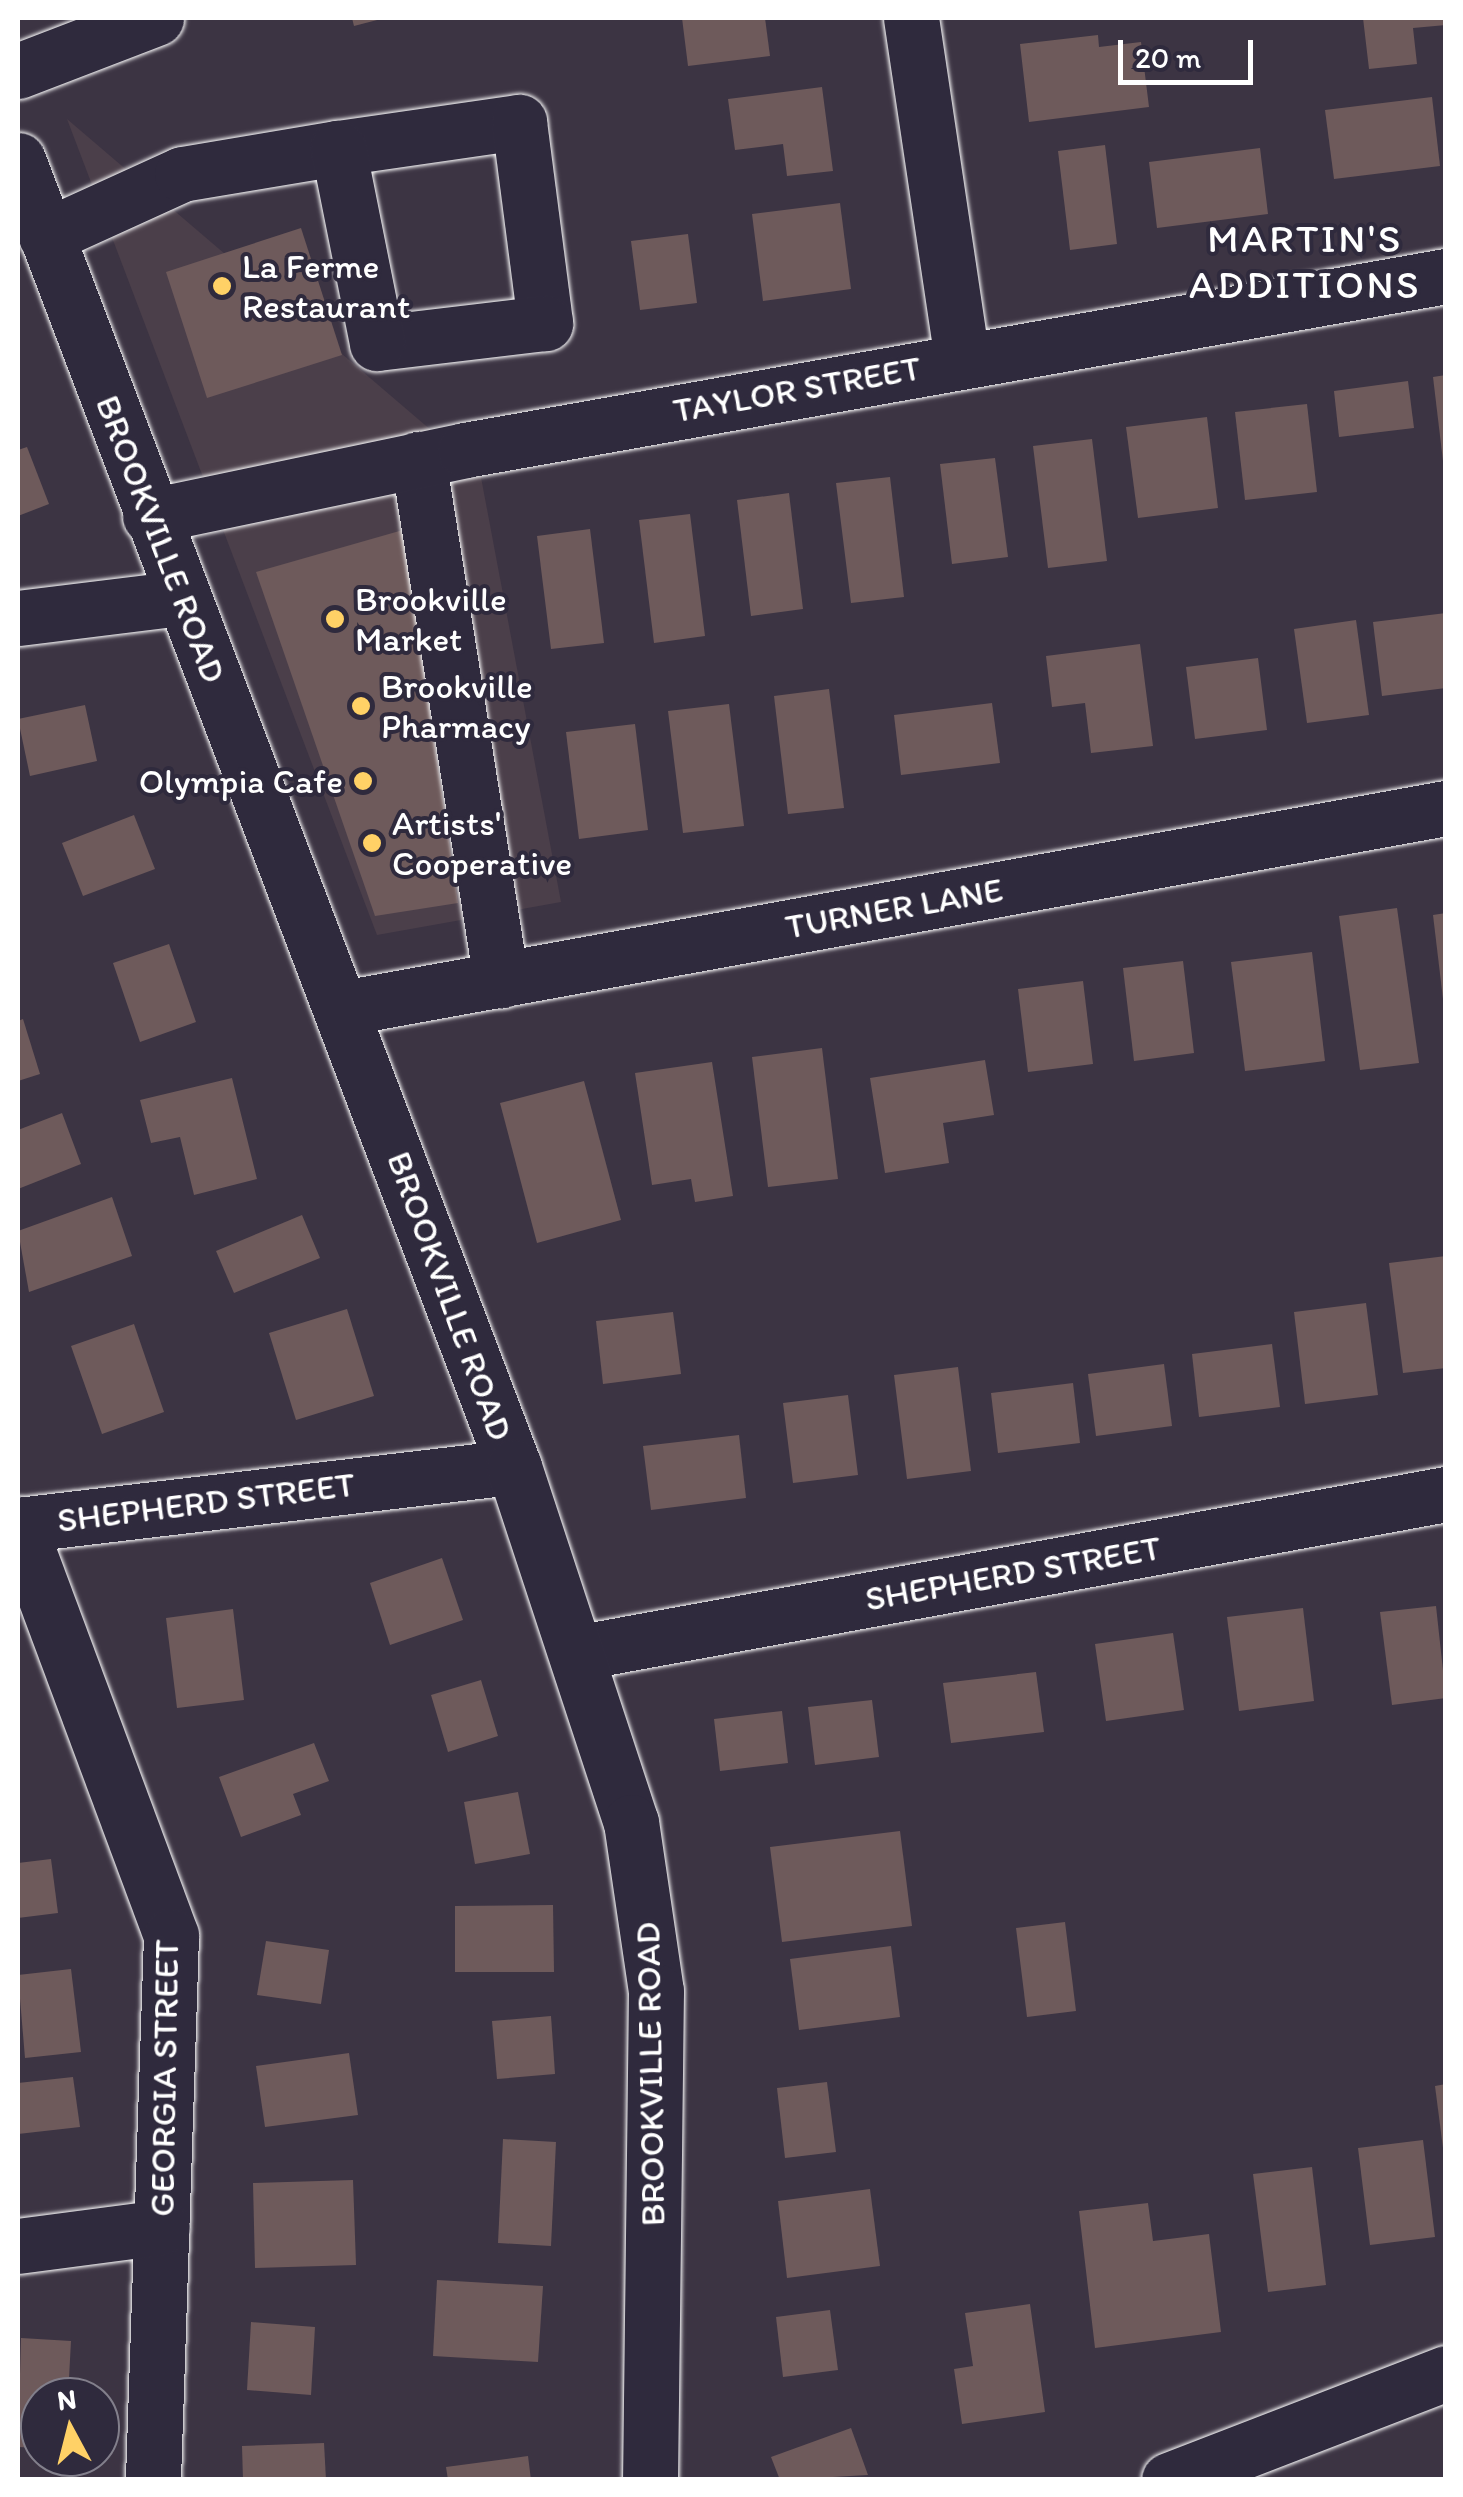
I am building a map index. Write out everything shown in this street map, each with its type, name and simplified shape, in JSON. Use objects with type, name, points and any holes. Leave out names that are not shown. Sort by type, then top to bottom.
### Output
[{"type":"street","points":[[18,71],[156,18]]},
{"type":"street","points":[[911,18],[962,358]]},
{"type":"street","points":[[46,236],[182,174],[338,148],[519,122],[545,323],[377,343],[338,148]]},
{"type":"street","name":"BROOKVILLE ROAD","points":[[18,160],[514,1467],[581,1652],[631,1822],[656,1991],[650,2480]]},
{"type":"street","name":"TAYLOR STREET","points":[[150,516],[418,459],[962,358],[1446,276]]},
{"type":"street","points":[[418,459],[500,980]]},
{"type":"street","points":[[18,618],[182,598]]},
{"type":"street","name":"TURNER LANE","points":[[343,1008],[1446,808]]},
{"type":"street","name":"SHEPHERD STREET","points":[[18,1524],[514,1467]]},
{"type":"street","name":"SHEPHERD STREET","points":[[581,1652],[1446,1494]]},
{"type":"street","name":"GEORGIA STREET","points":[[18,1524],[172,1936],[153,2480]]},
{"type":"street","points":[[18,2246],[162,2227]]},
{"type":"street","points":[[1169,2480],[1446,2373]]},
{"type":"shaded area","points":[[67,119],[480,472],[561,902],[377,935]]},
{"type":"building","points":[[352,18],[381,18],[381,19],[354,26]]},
{"type":"building","points":[[682,18],[765,18],[770,56],[688,66]]},
{"type":"building","points":[[1363,18],[1446,18],[1446,25],[1413,28],[1417,64],[1369,69]]},
{"type":"building","points":[[1098,35],[1099,47],[1141,42],[1149,107],[1029,122],[1020,44]]},
{"type":"building","points":[[822,87],[833,171],[787,176],[783,144],[735,150],[728,99]]},
{"type":"building","points":[[1432,97],[1440,166],[1334,179],[1325,110]]},
{"type":"building","points":[[1105,145],[1117,244],[1070,250],[1058,151]]},
{"type":"building","points":[[1260,148],[1268,214],[1157,228],[1149,162]]},
{"type":"building","points":[[840,203],[851,289],[763,301],[752,214]]},
{"type":"building","points":[[301,228],[342,355],[207,398],[166,272]]},
{"type":"building","points":[[688,234],[697,303],[640,310],[631,241]]},
{"type":"building","points":[[1446,375],[1446,461],[1443,461],[1433,377]]},
{"type":"building","points":[[1408,381],[1414,428],[1339,437],[1334,391]]},
{"type":"building","points":[[1307,404],[1317,492],[1245,500],[1235,412]]},
{"type":"building","points":[[1207,417],[1218,508],[1138,518],[1126,427]]},
{"type":"building","points":[[1092,439],[1107,561],[1048,568],[1033,446]]},
{"type":"building","points":[[27,447],[49,504],[18,516],[18,450]]},
{"type":"building","points":[[995,458],[1008,557],[952,564],[940,464]]},
{"type":"building","points":[[890,477],[904,597],[851,603],[836,483]]},
{"type":"building","points":[[789,493],[803,609],[751,616],[737,500]]},
{"type":"building","points":[[690,514],[705,636],[654,643],[639,520]]},
{"type":"building","points":[[590,529],[604,643],[551,649],[537,536]]},
{"type":"building","points":[[403,530],[458,903],[375,916],[256,572]]},
{"type":"building","points":[[1446,613],[1446,688],[1382,696],[1373,622]]},
{"type":"building","points":[[1356,620],[1369,715],[1307,723],[1294,629]]},
{"type":"building","points":[[1140,644],[1153,746],[1091,753],[1085,703],[1052,707],[1046,656]]},
{"type":"building","points":[[1258,658],[1267,730],[1195,739],[1186,667]]},
{"type":"building","points":[[829,689],[844,808],[788,814],[774,696]]},
{"type":"building","points":[[992,703],[1000,763],[901,775],[894,715]]},
{"type":"building","points":[[729,704],[744,826],[683,833],[668,711]]},
{"type":"building","points":[[85,705],[97,761],[30,776],[18,719]]},
{"type":"building","points":[[635,724],[648,830],[579,839],[566,732]]},
{"type":"building","points":[[134,815],[155,869],[83,896],[62,843]]},
{"type":"building","points":[[1397,908],[1419,1063],[1360,1070],[1339,916]]},
{"type":"building","points":[[1446,913],[1446,999],[1443,999],[1433,915]]},
{"type":"building","points":[[169,944],[196,1022],[140,1042],[113,963]]},
{"type":"building","points":[[1312,952],[1325,1061],[1245,1071],[1231,962]]},
{"type":"building","points":[[1183,961],[1194,1053],[1134,1061],[1123,968]]},
{"type":"building","points":[[1083,981],[1093,1064],[1028,1072],[1018,989]]},
{"type":"building","points":[[23,1019],[40,1074],[18,1081],[18,1021]]},
{"type":"building","points":[[822,1048],[838,1179],[768,1187],[752,1057]]},
{"type":"building","points":[[985,1060],[994,1115],[943,1123],[949,1163],[885,1173],[870,1078]]},
{"type":"building","points":[[712,1062],[733,1196],[695,1202],[691,1179],[652,1185],[635,1073]]},
{"type":"building","points":[[232,1078],[257,1179],[194,1195],[180,1137],[151,1143],[140,1100]]},
{"type":"building","points":[[584,1081],[621,1220],[537,1243],[500,1103]]},
{"type":"building","points":[[62,1113],[81,1164],[18,1189],[18,1130]]},
{"type":"building","points":[[112,1197],[132,1256],[29,1292],[18,1231]]},
{"type":"building","points":[[302,1215],[320,1258],[234,1293],[216,1251]]},
{"type":"building","points":[[1446,1256],[1446,1368],[1403,1373],[1389,1263]]},
{"type":"building","points":[[1366,1303],[1378,1395],[1305,1404],[1294,1312]]},
{"type":"building","points":[[347,1309],[374,1396],[296,1420],[269,1333]]},
{"type":"building","points":[[673,1312],[681,1374],[603,1384],[596,1321]]},
{"type":"building","points":[[134,1324],[164,1412],[102,1434],[71,1346]]},
{"type":"building","points":[[1272,1344],[1280,1407],[1199,1417],[1192,1354]]},
{"type":"building","points":[[1164,1364],[1172,1426],[1096,1436],[1088,1374]]},
{"type":"building","points":[[958,1367],[971,1471],[907,1479],[894,1375]]},
{"type":"building","points":[[1073,1383],[1080,1443],[998,1453],[991,1393]]},
{"type":"building","points":[[848,1395],[858,1475],[793,1483],[783,1403]]},
{"type":"building","points":[[739,1435],[746,1498],[651,1510],[643,1446]]},
{"type":"building","points":[[442,1558],[463,1620],[390,1645],[370,1583]]},
{"type":"building","points":[[1436,1606],[1446,1698],[1392,1705],[1380,1612]]},
{"type":"building","points":[[1303,1608],[1314,1701],[1239,1711],[1227,1617]]},
{"type":"building","points":[[233,1609],[244,1700],[177,1708],[166,1618]]},
{"type":"building","points":[[1173,1633],[1184,1710],[1106,1721],[1095,1644]]},
{"type":"building","points":[[1036,1672],[1044,1732],[951,1743],[943,1683]]},
{"type":"building","points":[[481,1680],[498,1736],[448,1752],[431,1695]]},
{"type":"building","points":[[872,1700],[879,1757],[815,1765],[808,1707]]},
{"type":"building","points":[[782,1711],[788,1763],[720,1771],[714,1719]]},
{"type":"building","points":[[314,1743],[329,1781],[293,1794],[301,1815],[241,1837],[219,1777]]},
{"type":"building","points":[[518,1792],[530,1854],[475,1864],[464,1802]]},
{"type":"building","points":[[900,1831],[912,1926],[782,1942],[770,1847]]},
{"type":"building","points":[[51,1859],[58,1913],[18,1918],[18,1863]]},
{"type":"building","points":[[553,1905],[554,1972],[455,1972],[455,1906]]},
{"type":"building","points":[[1065,1922],[1076,2011],[1027,2017],[1016,1928]]},
{"type":"building","points":[[266,1941],[329,1950],[321,2004],[257,1995]]},
{"type":"building","points":[[891,1946],[900,2017],[799,2030],[790,1959]]},
{"type":"building","points":[[71,1969],[81,2052],[25,2058],[18,1975]]},
{"type":"building","points":[[551,2016],[555,2074],[497,2079],[492,2021]]},
{"type":"building","points":[[349,2053],[358,2115],[265,2127],[256,2066]]},
{"type":"building","points":[[73,2077],[80,2127],[18,2134],[18,2083]]},
{"type":"building","points":[[827,2082],[836,2152],[785,2158],[777,2088]]},
{"type":"building","points":[[1446,2084],[1446,2148],[1443,2148],[1435,2086]]},
{"type":"building","points":[[503,2139],[556,2142],[551,2246],[498,2243]]},
{"type":"building","points":[[1423,2140],[1435,2237],[1370,2245],[1358,2148]]},
{"type":"building","points":[[1312,2167],[1326,2285],[1268,2292],[1253,2174]]},
{"type":"building","points":[[353,2180],[356,2265],[255,2268],[253,2183]]},
{"type":"building","points":[[870,2189],[880,2266],[787,2278],[778,2201]]},
{"type":"building","points":[[1148,2203],[1153,2241],[1209,2234],[1221,2332],[1095,2348],[1079,2211]]},
{"type":"building","points":[[437,2280],[543,2286],[538,2362],[433,2356]]},
{"type":"building","points":[[1030,2304],[1045,2412],[962,2424],[954,2369],[973,2366],[965,2313]]},
{"type":"building","points":[[830,2310],[838,2370],[783,2377],[776,2317]]},
{"type":"building","points":[[251,2322],[315,2327],[311,2395],[247,2390]]},
{"type":"building","points":[[21,2338],[71,2341],[69,2377],[20,2377],[18,2447]]},
{"type":"building","points":[[851,2428],[868,2475],[780,2480],[771,2457]]},
{"type":"building","points":[[324,2443],[326,2480],[243,2480],[242,2446]]},
{"type":"building","points":[[528,2456],[531,2480],[448,2480],[446,2467]]},
{"type":"place","name":"La Ferme Restaurant","points":[[222,286]]},
{"type":"place","name":"Brookville Market","points":[[335,619]]},
{"type":"place","name":"Brookville Pharmacy","points":[[361,706]]},
{"type":"place","name":"Olympia Cafe","points":[[363,781]]},
{"type":"place","name":"Artists' Cooperative","points":[[372,843]]},
{"type":"district","name":"MARTIN'S ADDITIONS","points":[[1305,261]]}]
